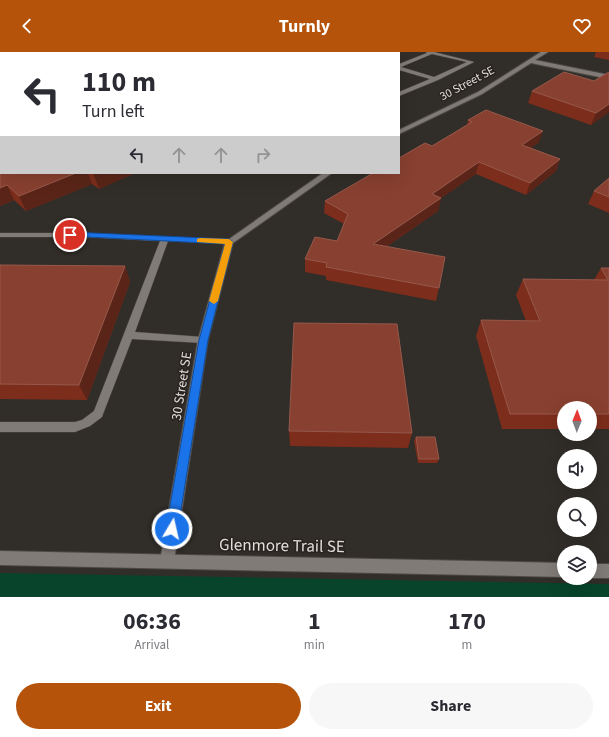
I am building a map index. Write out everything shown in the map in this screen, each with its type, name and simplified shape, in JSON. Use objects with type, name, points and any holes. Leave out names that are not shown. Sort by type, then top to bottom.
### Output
[{"type":"street","name":"30 Street SE","points":[[400,132],[480,93],[546,52]]},
{"type":"street","points":[[530,61],[609,77]]},
{"type":"street","points":[[229,242],[327,174]]},
{"type":"street","name":"30 Street SE","points":[[166,560],[203,340],[229,242]]},
{"type":"street","name":"Glenmore Trail SE","points":[[0,558],[166,560],[557,570]]},
{"type":"street","points":[[597,571],[609,571]]},
{"type":"lane","points":[[400,66],[429,52],[472,62],[400,94]]},
{"type":"lane","points":[[400,67],[436,79]]},
{"type":"lane","points":[[0,234],[84,235],[229,242]]},
{"type":"lane","points":[[0,427],[75,427],[86,423],[98,414],[130,335],[165,239]]},
{"type":"lane","points":[[130,335],[203,340]]},
{"type":"green space","points":[[0,573],[557,583],[557,585],[609,584],[609,597],[0,597]]},
{"type":"building","points":[[564,72],[594,81],[609,72],[609,104],[596,113],[532,91]]},
{"type":"building","points":[[486,110],[543,131],[522,145],[560,159],[530,183],[479,162],[432,194],[441,198],[373,244],[445,257],[439,288],[326,267],[327,263],[305,259],[315,237],[337,241],[348,214],[325,201],[371,174],[400,174],[400,157],[425,143],[432,146],[472,122],[468,120]]},
{"type":"building","points":[[0,174],[74,174],[19,196],[7,185],[0,188]]},
{"type":"building","points":[[609,178],[609,197],[594,191]]},
{"type":"building","points":[[0,265],[125,266],[79,385],[0,384]]},
{"type":"building","points":[[601,268],[609,268],[609,414],[597,414],[597,401],[557,401],[557,414],[510,414],[481,320],[540,321],[523,279],[608,280]]},
{"type":"building","points":[[294,323],[397,324],[412,433],[289,431]]},
{"type":"building","points":[[416,437],[435,437],[439,459],[419,459]]},
{"type":"slow traffic","points":[[200,240],[229,242],[214,301]]},
{"type":"route","points":[[70,235],[229,242],[203,340],[172,529]]}]
